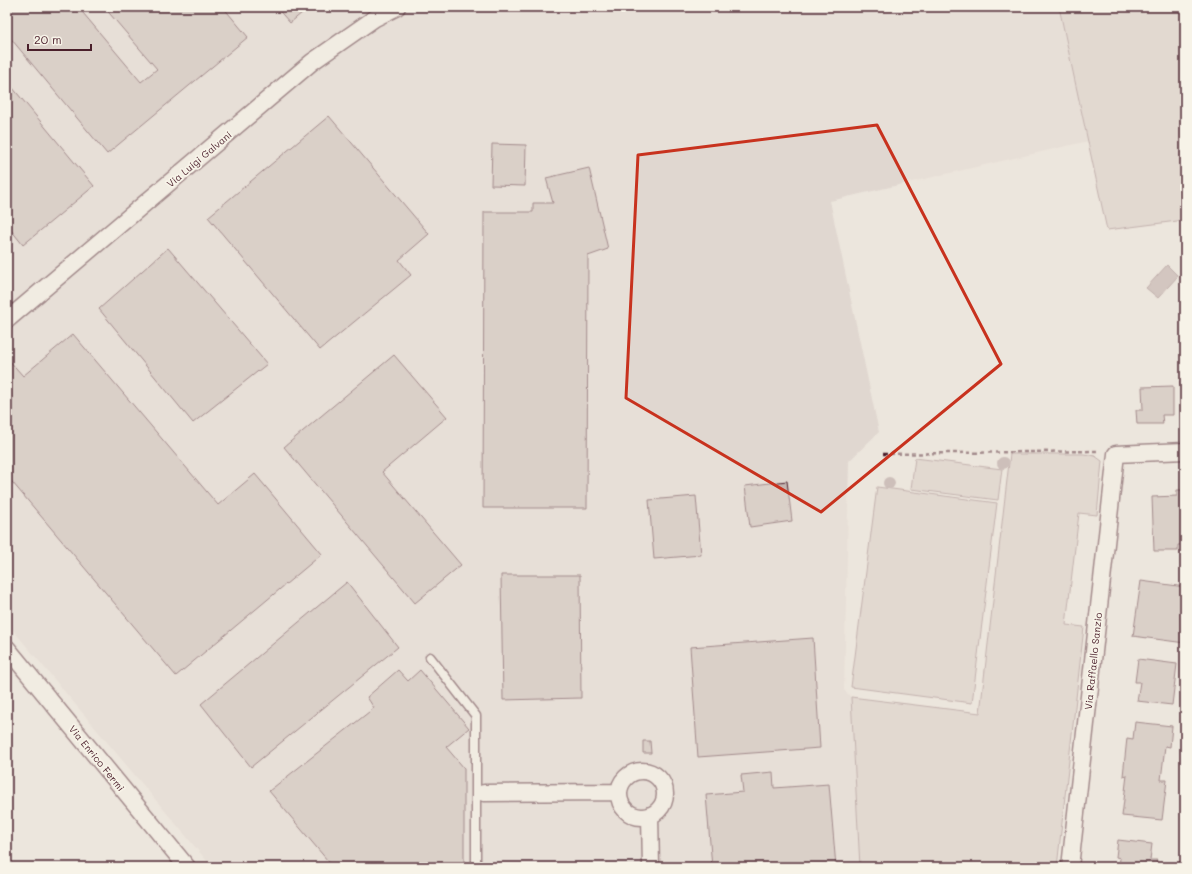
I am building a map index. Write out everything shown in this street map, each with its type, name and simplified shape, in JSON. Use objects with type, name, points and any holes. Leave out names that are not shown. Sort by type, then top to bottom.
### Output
[{"type":"street","name":"Via Luigi Galvani","points":[[7,320],[312,62],[375,18],[397,7]]},
{"type":"street","points":[[1116,454],[1185,452]]},
{"type":"street","name":"Via Raffaello Sanzio","points":[[1070,867],[1116,454]]},
{"type":"street","name":"Via Enrico Fermi","points":[[7,648],[187,867]]},
{"type":"street","points":[[637,772],[651,773],[662,783],[664,797],[658,810],[650,815],[637,816],[630,814],[624,809],[620,802],[619,792],[624,780],[637,772]]},
{"type":"street","points":[[484,793],[619,792]]},
{"type":"street","points":[[650,815],[651,867]]},
{"type":"lane","points":[[430,657],[476,716],[476,867]]},
{"type":"path","points":[[883,454],[1094,451],[1116,454]]},
{"type":"highlighted area","points":[[877,125],[1001,364],[821,512],[626,398],[638,155]]},
{"type":"shaded area","points":[[7,7],[1059,7],[1088,141],[830,201],[879,432],[849,461],[844,690],[851,697],[860,867],[212,867],[7,623]]},
{"type":"shaded area","points":[[1059,7],[1185,7],[1185,220],[1107,230]]},
{"type":"shaded area","points":[[1167,265],[1178,276],[1158,298],[1146,288]]},
{"type":"shaded area","points":[[1010,454],[1084,454],[1095,456],[1102,461],[1097,515],[1079,513],[1066,625],[1084,627],[1057,867],[860,867],[851,697],[980,713]]},
{"type":"shaded area","points":[[915,458],[1002,469],[998,500],[911,489]]},
{"type":"shaded area","points":[[877,487],[997,503],[972,703],[851,687]]},
{"type":"building","points":[[7,7],[78,7],[141,82],[157,69],[104,7],[223,7],[248,37],[107,154],[7,34]]},
{"type":"building","points":[[276,7],[309,7],[290,23]]},
{"type":"building","points":[[7,81],[94,186],[23,245],[7,225]]},
{"type":"building","points":[[329,116],[429,234],[399,260],[411,275],[320,350],[208,217]]},
{"type":"building","points":[[492,144],[526,145],[525,186],[491,185]]},
{"type":"building","points":[[589,168],[608,249],[588,256],[587,508],[483,508],[484,212],[533,212],[533,203],[553,203],[546,178]]},
{"type":"building","points":[[168,248],[267,364],[193,423],[99,309]]},
{"type":"building","points":[[73,334],[218,505],[255,474],[322,554],[176,676],[7,476],[7,360],[8,359],[23,376]]},
{"type":"building","points":[[394,355],[447,417],[382,472],[461,565],[415,603],[284,447]]},
{"type":"building","points":[[1180,381],[1185,381],[1185,427],[1183,427]]},
{"type":"building","points":[[1173,386],[1173,415],[1162,415],[1163,424],[1137,424],[1136,410],[1143,410],[1142,387]]},
{"type":"building","points":[[787,481],[792,521],[750,527],[745,486]]},
{"type":"building","points":[[1177,490],[1185,490],[1185,545],[1178,545],[1178,551],[1154,551],[1152,497],[1177,496]]},
{"type":"building","points":[[696,496],[701,555],[654,559],[649,500]]},
{"type":"building","points":[[501,575],[580,575],[581,698],[503,700]]},
{"type":"building","points":[[1141,581],[1185,587],[1183,613],[1185,613],[1185,643],[1133,636]]},
{"type":"building","points":[[347,582],[398,647],[251,767],[201,704]]},
{"type":"building","points":[[813,638],[820,748],[698,757],[690,647]]},
{"type":"building","points":[[1138,659],[1177,664],[1172,705],[1137,701],[1140,682],[1135,682]]},
{"type":"building","points":[[398,670],[408,681],[420,670],[469,728],[446,747],[464,768],[464,867],[333,867],[269,791],[374,708],[367,697]]},
{"type":"building","points":[[1135,722],[1172,726],[1170,747],[1165,746],[1161,780],[1167,780],[1162,820],[1122,816],[1127,775],[1123,776],[1127,738],[1133,739]]},
{"type":"building","points":[[643,741],[650,741],[651,753],[643,753]]},
{"type":"building","points":[[773,772],[774,788],[829,784],[836,867],[712,867],[706,795],[743,792],[741,775]]},
{"type":"building","points":[[1118,840],[1152,844],[1150,860],[1157,860],[1156,867],[1119,867],[1120,858],[1116,857]]}]
